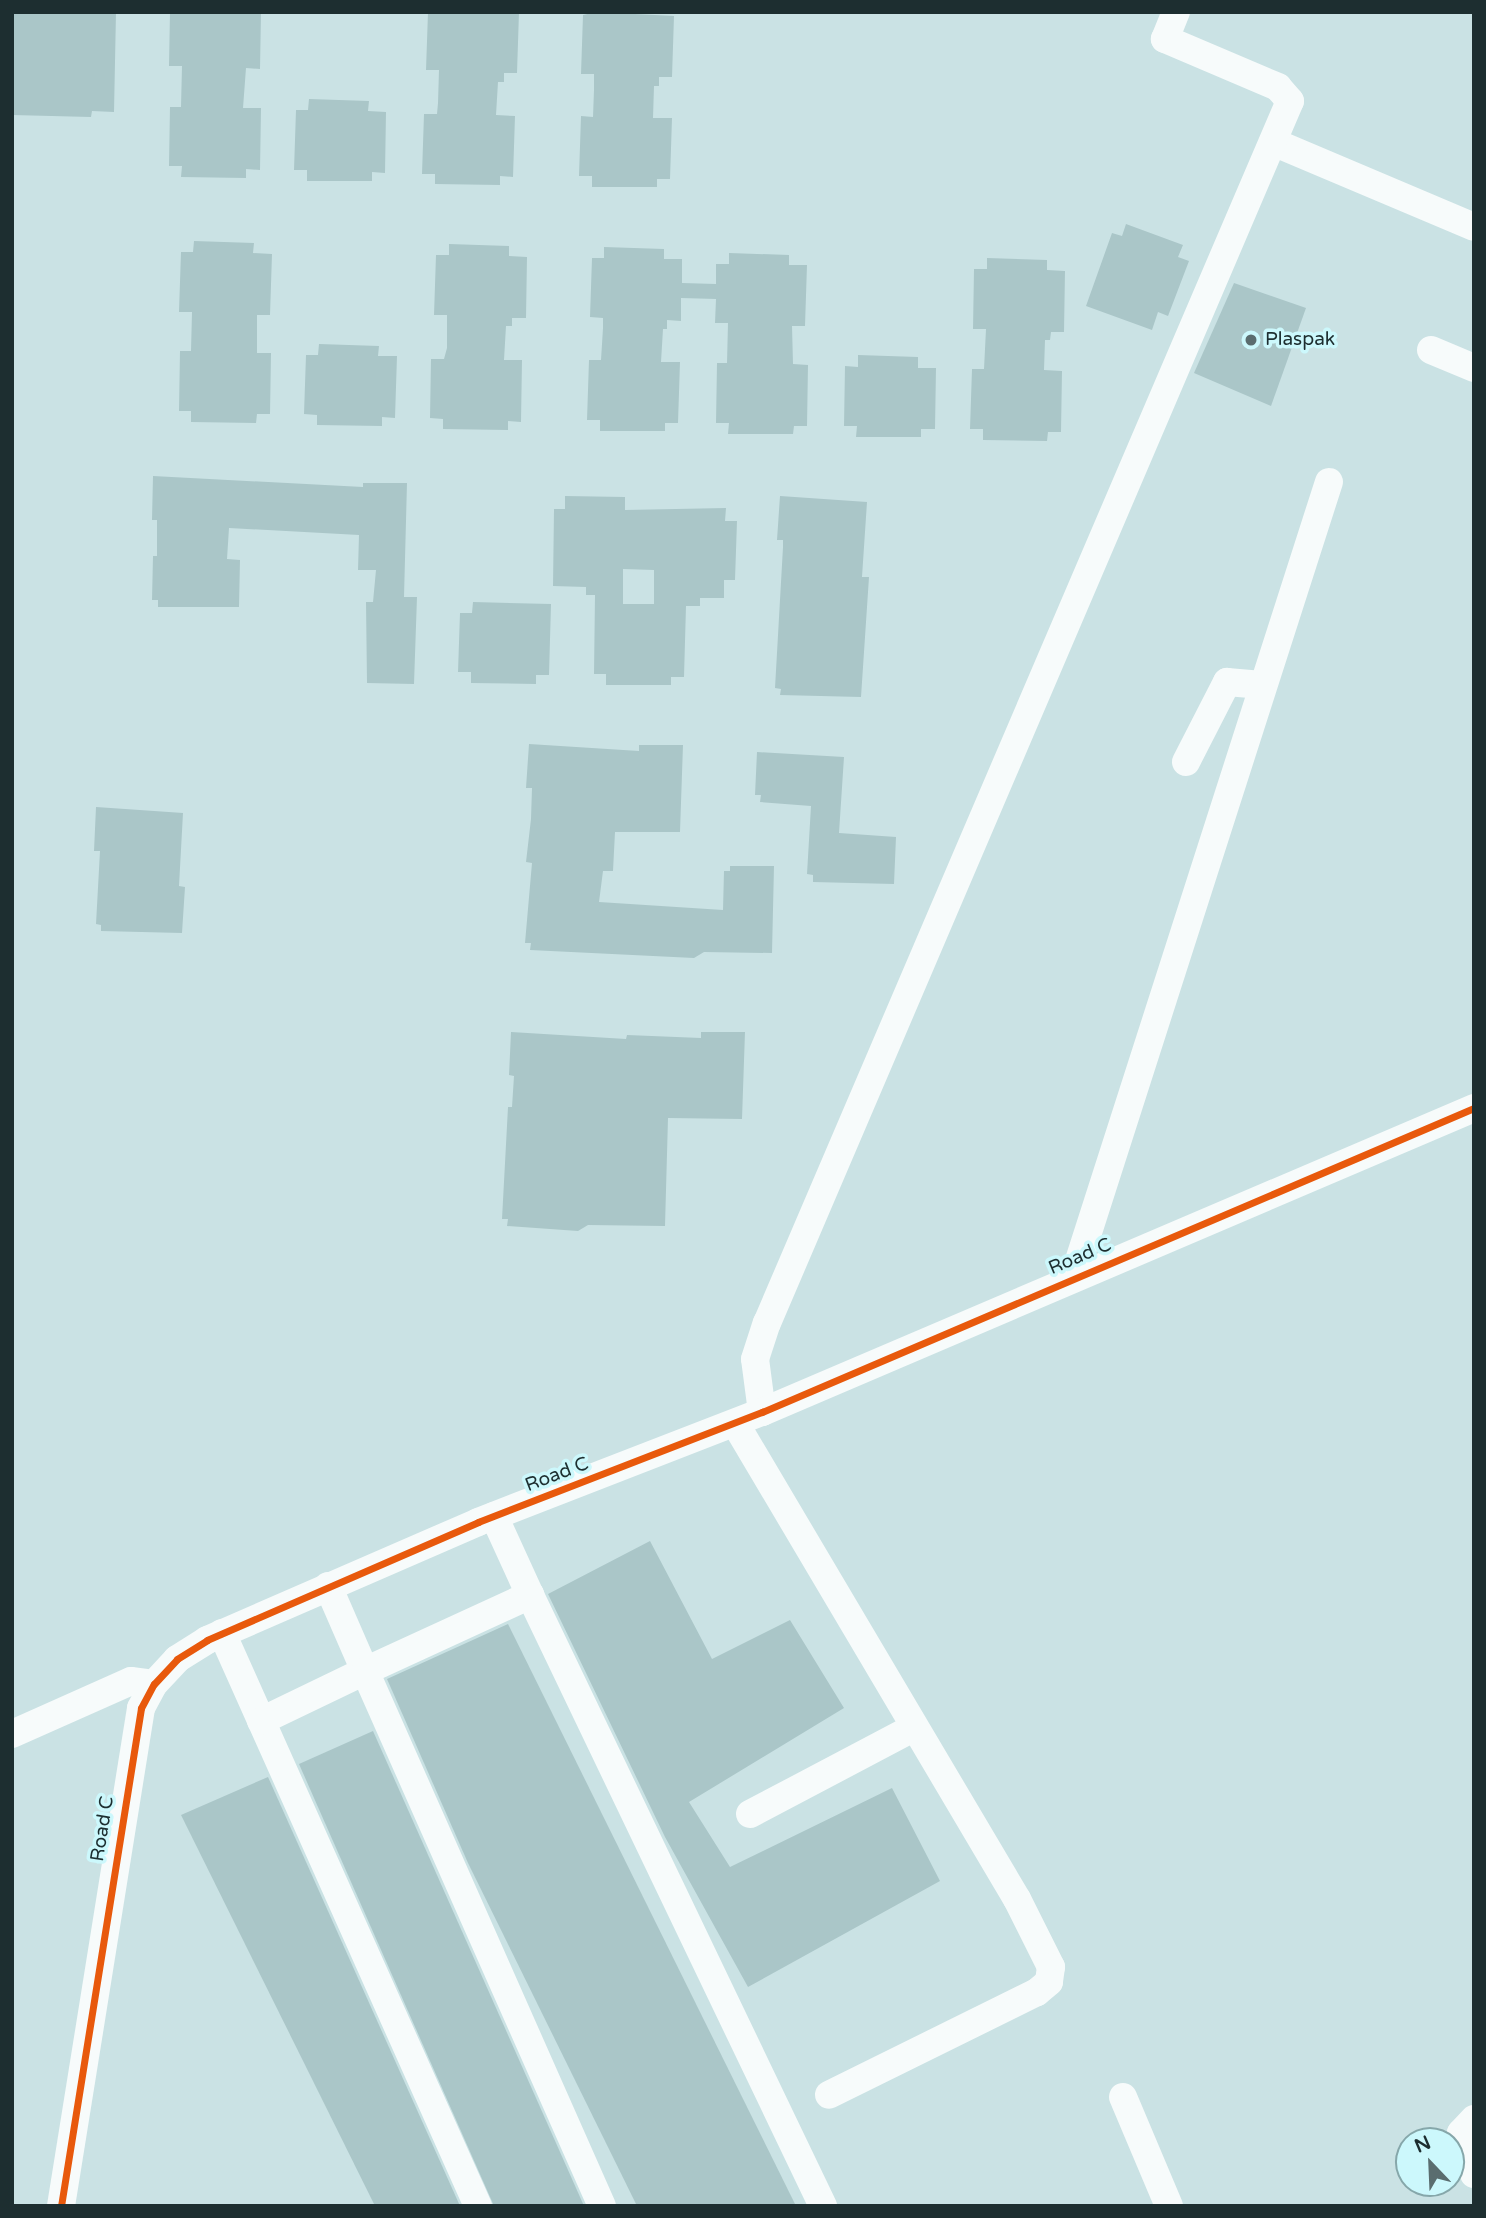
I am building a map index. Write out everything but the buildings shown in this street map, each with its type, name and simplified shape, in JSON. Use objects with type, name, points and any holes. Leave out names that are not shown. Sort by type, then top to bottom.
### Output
[{"type":"street","points":[[762,1412],[755,1359],[767,1323],[1290,101],[1286,92],[1166,39],[1176,12]]},
{"type":"street","points":[[1273,142],[1474,227]]},
{"type":"street","points":[[1432,350],[1474,368]]},
{"type":"street","points":[[1074,1276],[1329,482]]},
{"type":"street","points":[[1186,762],[1227,682],[1262,685]]},
{"type":"street","name":"Road C","points":[[61,2206],[141,1708],[154,1684],[177,1659],[222,1633],[328,1586],[494,1516],[762,1412],[1074,1276],[1474,1108]]},
{"type":"street","points":[[735,1423],[1046,1952],[1049,1982],[1037,1993],[829,2095]]},
{"type":"street","points":[[494,1516],[823,2206]]},
{"type":"street","points":[[328,1586],[602,2206]]},
{"type":"street","points":[[261,1721],[530,1595]]},
{"type":"street","points":[[222,1633],[478,2206]]},
{"type":"street","points":[[12,1734],[131,1681],[154,1684]]},
{"type":"street","points":[[750,1814],[913,1728]]},
{"type":"street","points":[[1124,2097],[1170,2206]]},
{"type":"street","points":[[1474,2119],[1461,2133],[1474,2175]]},
{"type":"cycle path","points":[[61,2206],[141,1708],[154,1684],[177,1659],[207,1640],[478,1522],[762,1412],[1474,1108]]},
{"type":"place","name":"Plaspak","points":[[1251,340]]}]
